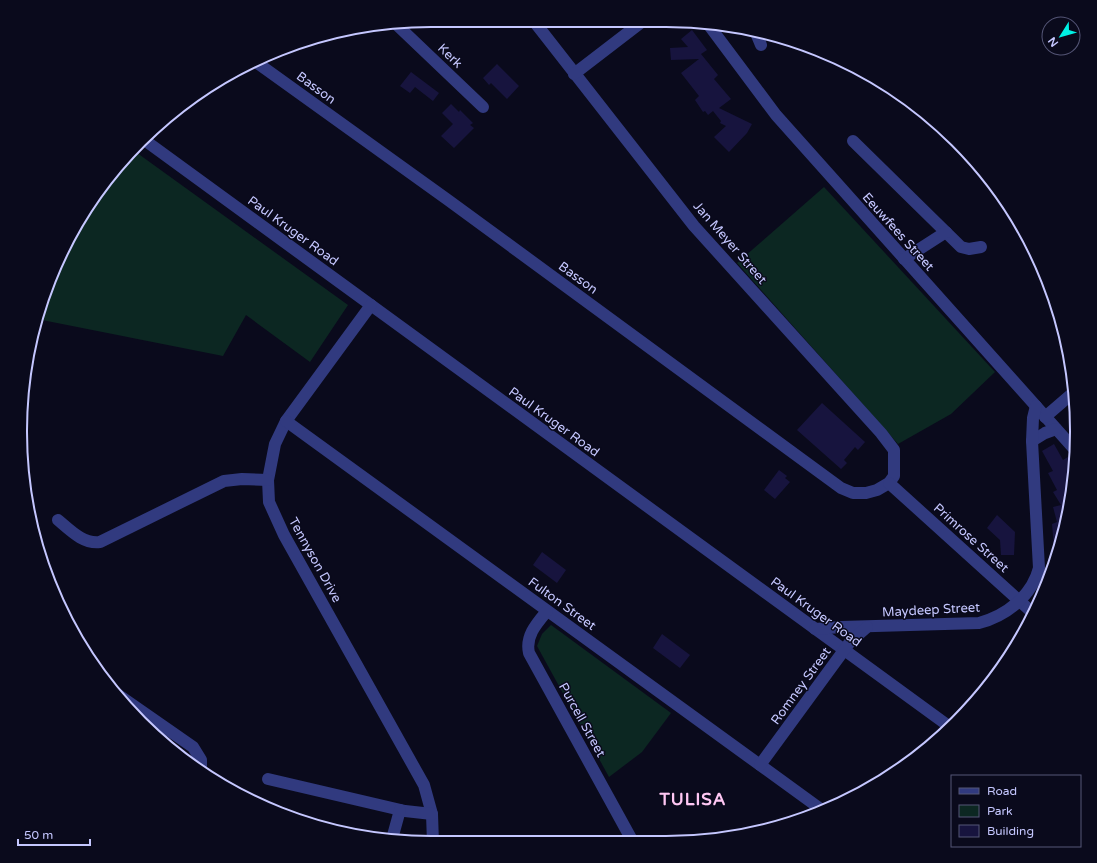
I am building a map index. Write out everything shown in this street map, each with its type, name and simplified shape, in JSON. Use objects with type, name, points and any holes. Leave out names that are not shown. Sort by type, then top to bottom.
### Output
[{"type":"street","name":"Jan Meyer Street","points":[[538,27],[694,226],[881,433],[894,450],[894,476],[889,483]]},
{"type":"street","points":[[574,74],[635,27]]},
{"type":"street","name":"Kerk","points":[[401,28],[483,107]]},
{"type":"street","name":"Eeuwfees Street","points":[[712,30],[776,115],[1070,444]]},
{"type":"street","points":[[758,38],[761,45]]},
{"type":"street","name":"Basson","points":[[261,65],[448,200],[841,488],[853,493],[866,493],[877,490],[889,483]]},
{"type":"street","points":[[853,141],[965,249],[981,247]]},
{"type":"street","name":"Paul Kruger Road","points":[[148,142],[946,724]]},
{"type":"street","points":[[904,259],[946,232]]},
{"type":"street","name":"Tennyson Drive","points":[[371,305],[286,421],[274,450],[268,480],[270,502],[276,519],[424,785],[432,814],[431,836]]},
{"type":"street","points":[[1045,417],[1068,397]]},
{"type":"street","name":"Maydeep Street","points":[[815,629],[978,623],[999,616],[1034,584],[1039,568],[1032,441],[1033,418],[1036,406]]},
{"type":"street","name":"Fulton Street","points":[[286,421],[817,806]]},
{"type":"street","points":[[1032,441],[1045,433],[1056,429]]},
{"type":"street","points":[[58,520],[81,539],[91,543],[100,542],[224,482],[242,479],[268,480]]},
{"type":"street","name":"Primrose Street","points":[[889,483],[1028,609]]},
{"type":"street","name":"Purcell Street","points":[[547,611],[531,635],[528,647],[529,653],[630,836]]},
{"type":"street","name":"Romney Street","points":[[760,765],[853,638],[867,627]]},
{"type":"street","points":[[134,706],[193,747],[201,760],[201,764]]},
{"type":"street","points":[[268,779],[400,810],[432,814]]},
{"type":"street","points":[[393,834],[400,810]]},
{"type":"green space","points":[[138,153],[348,305],[310,362],[246,315],[223,356],[43,320],[48,301],[58,277],[81,229],[111,185]]},
{"type":"green space","points":[[824,187],[995,372],[951,414],[898,444],[737,263]]},
{"type":"green space","points":[[551,625],[671,713],[642,752],[609,777],[537,646],[542,634]]},
{"type":"building","points":[[692,30],[707,50],[701,54],[718,75],[714,79],[731,99],[719,108],[752,124],[747,133],[729,152],[714,137],[726,126],[720,123],[721,121],[713,111],[708,115],[705,111],[703,112],[695,100],[699,96],[681,73],[699,59],[671,60],[670,48],[688,47],[681,39]]},
{"type":"building","points":[[497,64],[519,86],[507,99],[491,83],[489,85],[483,78]]},
{"type":"building","points":[[411,72],[439,93],[433,101],[415,87],[410,93],[400,86]]},
{"type":"building","points":[[451,104],[459,112],[460,110],[473,123],[470,125],[474,128],[454,148],[441,136],[453,124],[442,113]]},
{"type":"building","points":[[822,403],[865,442],[858,450],[855,447],[844,460],[847,463],[841,469],[797,430]]},
{"type":"building","points":[[1054,444],[1063,460],[1068,457],[1069,459],[1067,484],[1054,544],[1052,524],[1057,522],[1053,507],[1061,505],[1053,492],[1057,490],[1048,473],[1053,471],[1042,451]]},
{"type":"building","points":[[779,470],[787,476],[785,478],[790,482],[775,499],[764,490]]},
{"type":"building","points":[[997,515],[1015,532],[1014,555],[1001,555],[1000,540],[987,528]]},
{"type":"building","points":[[542,552],[566,570],[557,583],[533,565]]},
{"type":"building","points":[[662,634],[690,655],[680,668],[653,648]]},
{"type":"district","name":"TULISA","points":[[693,799]]}]
